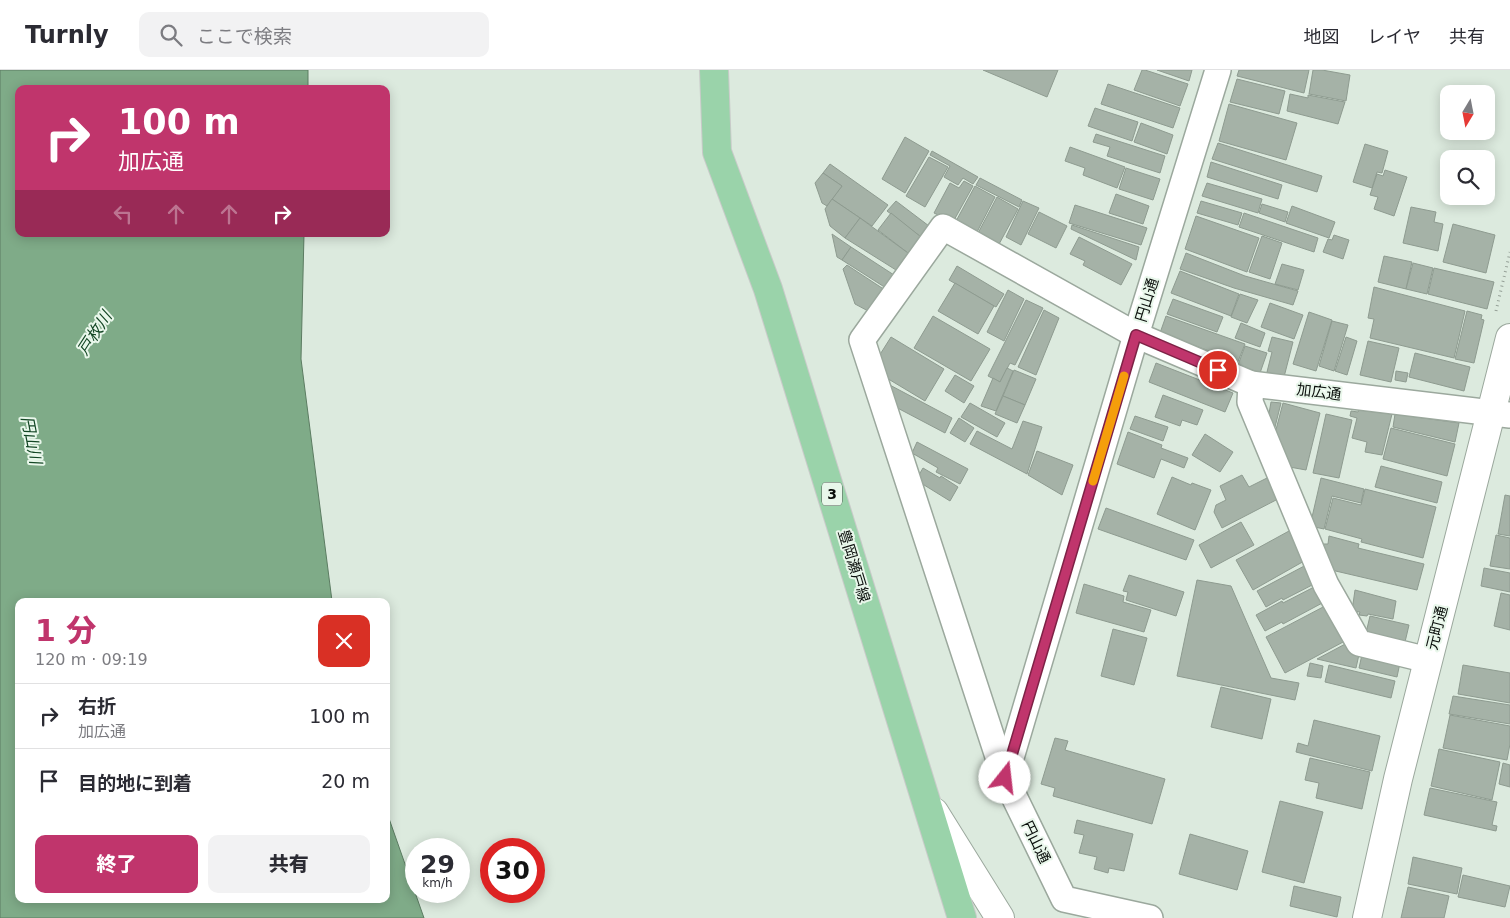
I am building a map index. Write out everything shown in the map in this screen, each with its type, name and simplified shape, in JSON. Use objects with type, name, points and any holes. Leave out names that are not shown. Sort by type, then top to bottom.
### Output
[{"type":"main road","name":"豊岡瀬戸線","points":[[714,70],[717,152],[768,290],[962,918]]},
{"type":"street","name":"円山通","points":[[1150,918],[1064,899],[1005,778],[1136,335],[1218,70]]},
{"type":"street","name":"加広通","points":[[1005,778],[862,340],[943,227],[1136,335],[1251,384],[1501,413]]},
{"type":"street","name":"元町通","points":[[1367,918],[1398,778],[1428,660],[1501,413],[1510,338]]},
{"type":"street","points":[[1251,384],[1250,402],[1296,514],[1326,585],[1359,642],[1428,660]]},
{"type":"street","points":[[925,798],[1000,918]]},
{"type":"water","points":[[0,70],[308,70],[308,85],[15,85],[15,237],[304,237],[301,359],[332,598],[15,598],[15,903],[390,903],[390,821],[405,864],[405,903],[419,903],[424,918],[0,918]]},
{"type":"building","points":[[983,70],[1058,70],[1047,97]]},
{"type":"building","points":[[1142,70],[1188,84],[1180,106],[1134,90]]},
{"type":"building","points":[[1157,70],[1192,70],[1189,81]]},
{"type":"building","points":[[1239,70],[1309,70],[1304,93],[1237,76]]},
{"type":"building","points":[[1313,70],[1350,75],[1346,101],[1309,94]]},
{"type":"building","points":[[1237,79],[1285,91],[1279,114],[1230,102]]},
{"type":"building","points":[[1108,84],[1180,108],[1173,128],[1101,104]]},
{"type":"building","points":[[1290,94],[1308,98],[1308,95],[1345,102],[1338,124],[1287,111]]},
{"type":"building","points":[[1229,104],[1297,123],[1286,160],[1219,141]]},
{"type":"building","points":[[1095,108],[1138,122],[1132,141],[1088,126]]},
{"type":"building","points":[[1141,123],[1173,135],[1167,154],[1134,142]]},
{"type":"building","points":[[1096,134],[1165,156],[1160,173],[1107,156],[1110,147],[1093,142]]},
{"type":"building","points":[[905,137],[929,151],[905,193],[882,179]]},
{"type":"building","points":[[1218,143],[1322,176],[1317,192],[1212,159]]},
{"type":"building","points":[[1365,144],[1388,151],[1382,173],[1377,172],[1372,188],[1353,182]]},
{"type":"building","points":[[1070,147],[1125,167],[1117,188],[1083,175],[1085,168],[1065,161]]},
{"type":"building","points":[[932,151],[978,177],[973,184],[963,178],[958,185],[944,177],[950,166],[930,155]]},
{"type":"building","points":[[929,157],[948,167],[925,207],[906,196]]},
{"type":"building","points":[[1211,162],[1282,185],[1278,199],[1207,177]]},
{"type":"building","points":[[830,164],[888,205],[872,226],[832,199],[842,186],[823,173]]},
{"type":"building","points":[[1126,168],[1160,179],[1153,200],[1119,189]]},
{"type":"building","points":[[1385,170],[1407,177],[1394,216],[1374,209],[1378,197],[1370,195],[1377,174],[1383,176]]},
{"type":"building","points":[[823,173],[842,186],[827,206],[822,203],[815,183]]},
{"type":"building","points":[[980,178],[1022,200],[1019,207],[976,185]]},
{"type":"building","points":[[964,181],[973,186],[953,222],[934,213],[950,183],[959,188]]},
{"type":"building","points":[[1207,183],[1262,199],[1258,213],[1202,196]]},
{"type":"building","points":[[975,186],[995,197],[976,234],[955,223]]},
{"type":"building","points":[[1116,194],[1149,206],[1143,224],[1109,213]]},
{"type":"building","points":[[997,197],[1018,209],[998,246],[977,235]]},
{"type":"building","points":[[832,199],[860,218],[845,238],[830,226],[825,209]]},
{"type":"building","points":[[896,201],[929,226],[921,237],[887,211]]},
{"type":"building","points":[[1023,201],[1039,208],[1021,245],[1006,237]]},
{"type":"building","points":[[1201,201],[1242,213],[1238,225],[1197,213]]},
{"type":"building","points":[[1262,204],[1288,212],[1285,222],[1259,213]]},
{"type":"building","points":[[1075,205],[1147,228],[1141,245],[1069,223]]},
{"type":"building","points":[[1292,206],[1335,222],[1329,238],[1286,223]]},
{"type":"building","points":[[1411,207],[1436,212],[1434,222],[1443,224],[1438,251],[1403,243]]},
{"type":"building","points":[[1039,212],[1067,226],[1056,248],[1028,234]]},
{"type":"building","points":[[891,213],[921,237],[908,253],[878,230]]},
{"type":"building","points":[[1244,213],[1318,238],[1314,252],[1239,227]]},
{"type":"building","points":[[1196,216],[1259,238],[1247,272],[1185,249]]},
{"type":"building","points":[[860,218],[908,253],[896,270],[845,238]]},
{"type":"building","points":[[1453,224],[1495,235],[1486,273],[1443,262]]},
{"type":"building","points":[[1072,225],[1139,247],[1136,260],[1071,229]]},
{"type":"building","points":[[832,234],[851,247],[842,260],[837,257]]},
{"type":"building","points":[[1334,235],[1349,240],[1343,259],[1323,252],[1328,239],[1332,240]]},
{"type":"building","points":[[1262,236],[1282,243],[1270,279],[1249,272]]},
{"type":"building","points":[[1079,237],[1132,264],[1121,285],[1083,265],[1085,261],[1070,254]]},
{"type":"building","points":[[851,247],[894,275],[886,288],[842,260]]},
{"type":"building","points":[[1186,253],[1245,276],[1298,291],[1293,305],[1234,288],[1180,269]]},
{"type":"building","points":[[1384,256],[1412,262],[1406,289],[1378,282]]},
{"type":"building","points":[[1413,263],[1433,268],[1427,294],[1406,289]]},
{"type":"building","points":[[1282,264],[1304,270],[1298,290],[1275,284]]},
{"type":"building","points":[[847,265],[885,290],[870,312],[855,304],[843,269]]},
{"type":"building","points":[[957,266],[1004,294],[996,307],[949,280]]},
{"type":"building","points":[[1434,268],[1494,282],[1487,309],[1428,294]]},
{"type":"building","points":[[1180,271],[1239,294],[1231,316],[1171,293]]},
{"type":"building","points":[[955,283],[994,306],[978,334],[938,311]]},
{"type":"building","points":[[1374,287],[1465,311],[1454,358],[1370,338],[1374,319],[1368,318]]},
{"type":"building","points":[[1008,290],[1024,299],[1004,341],[987,332]]},
{"type":"building","points":[[1240,294],[1258,300],[1247,323],[1231,317]]},
{"type":"building","points":[[1173,299],[1223,317],[1217,332],[1167,314]]},
{"type":"building","points":[[1026,300],[1043,308],[1015,365],[1010,363],[1000,382],[988,376]]},
{"type":"building","points":[[1270,303],[1303,315],[1294,339],[1261,327]]},
{"type":"building","points":[[1044,310],[1059,318],[1036,375],[1018,367]]},
{"type":"building","points":[[1467,311],[1482,315],[1481,319],[1484,320],[1474,363],[1455,359]]},
{"type":"building","points":[[1309,312],[1332,320],[1316,371],[1293,364]]},
{"type":"building","points":[[933,316],[990,349],[971,381],[914,348]]},
{"type":"building","points":[[1166,316],[1245,344],[1237,364],[1219,358],[1220,355],[1160,333]]},
{"type":"building","points":[[1332,321],[1348,325],[1334,371],[1319,366]]},
{"type":"building","points":[[1241,323],[1265,333],[1260,347],[1235,338]]},
{"type":"building","points":[[891,337],[944,369],[925,401],[880,374],[874,364]]},
{"type":"building","points":[[1272,337],[1293,342],[1284,377],[1267,372],[1272,352],[1268,351]]},
{"type":"building","points":[[1346,337],[1357,341],[1347,375],[1335,371]]},
{"type":"building","points":[[1368,341],[1399,348],[1391,382],[1360,375]]},
{"type":"building","points":[[1245,346],[1267,353],[1260,373],[1238,365]]},
{"type":"building","points":[[1415,353],[1470,367],[1464,391],[1409,377]]},
{"type":"building","points":[[1156,363],[1233,393],[1225,412],[1149,382]]},
{"type":"building","points":[[1007,368],[1013,371],[996,411],[981,406],[993,378],[1000,382]]},
{"type":"building","points":[[1014,370],[1036,379],[1025,405],[1003,396]]},
{"type":"building","points":[[1396,371],[1408,373],[1406,382],[1395,380]]},
{"type":"building","points":[[955,375],[974,386],[964,403],[945,391]]},
{"type":"building","points":[[886,383],[952,418],[945,433],[888,403]]},
{"type":"building","points":[[1163,395],[1203,410],[1197,425],[1182,420],[1180,426],[1155,417]]},
{"type":"building","points":[[1003,396],[1025,405],[1017,423],[995,414]]},
{"type":"building","points":[[1271,402],[1281,403],[1275,427],[1267,425]]},
{"type":"building","points":[[970,403],[1005,423],[997,437],[961,417]]},
{"type":"building","points":[[1283,403],[1320,413],[1306,470],[1284,466],[1273,441]]},
{"type":"building","points":[[1359,410],[1392,414],[1382,455],[1365,452],[1367,442],[1352,438],[1357,418],[1350,416],[1351,411],[1358,412]]},
{"type":"building","points":[[1326,414],[1352,420],[1339,478],[1313,473]]},
{"type":"building","points":[[1395,414],[1459,423],[1455,442],[1393,427]]},
{"type":"building","points":[[1135,416],[1168,427],[1163,441],[1130,429]]},
{"type":"building","points":[[959,418],[974,428],[965,442],[950,433]]},
{"type":"building","points":[[1023,421],[1042,427],[1027,474],[970,444],[977,431],[1012,449]]},
{"type":"building","points":[[1391,428],[1455,444],[1447,476],[1383,459]]},
{"type":"building","points":[[1128,432],[1162,445],[1161,448],[1188,458],[1184,468],[1161,459],[1154,478],[1117,464]]},
{"type":"building","points":[[1205,434],[1233,452],[1220,472],[1192,455]]},
{"type":"building","points":[[917,442],[968,469],[960,484],[936,472],[938,468],[912,453]]},
{"type":"building","points":[[1037,451],[1073,465],[1062,495],[1028,475]]},
{"type":"building","points":[[1381,466],[1442,482],[1437,503],[1375,487]]},
{"type":"building","points":[[923,468],[940,478],[941,476],[958,487],[950,501],[916,480]]},
{"type":"building","points":[[1242,475],[1249,487],[1267,478],[1278,499],[1222,528],[1214,512],[1216,505],[1226,500],[1220,486]]},
{"type":"building","points":[[1172,477],[1191,485],[1192,483],[1211,490],[1195,530],[1157,514]]},
{"type":"building","points":[[1321,478],[1364,489],[1361,503],[1332,496],[1324,529],[1310,526]]},
{"type":"building","points":[[1365,489],[1436,507],[1423,558],[1361,542],[1362,539],[1325,529],[1333,498],[1361,505]]},
{"type":"building","points":[[1505,495],[1510,496],[1510,536],[1498,534]]},
{"type":"building","points":[[1106,508],[1194,540],[1186,560],[1098,529]]},
{"type":"building","points":[[1241,522],[1254,545],[1211,568],[1199,545]]},
{"type":"building","points":[[1289,531],[1306,560],[1253,590],[1236,560]]},
{"type":"building","points":[[1496,535],[1510,538],[1510,569],[1490,566]]},
{"type":"building","points":[[1329,536],[1359,544],[1358,548],[1424,564],[1417,590],[1327,569],[1322,551],[1323,544],[1328,544]]},
{"type":"building","points":[[1308,564],[1318,582],[1266,607],[1257,591]]},
{"type":"building","points":[[1484,568],[1510,573],[1510,592],[1481,586]]},
{"type":"building","points":[[1129,575],[1184,592],[1176,616],[1126,600],[1128,592],[1123,591]]},
{"type":"building","points":[[1197,580],[1231,586],[1271,678],[1299,683],[1295,700],[1177,676]]},
{"type":"building","points":[[1084,584],[1124,596],[1123,602],[1151,610],[1144,632],[1076,613]]},
{"type":"building","points":[[1318,585],[1326,601],[1283,624],[1282,622],[1265,631],[1256,615]]},
{"type":"building","points":[[1355,590],[1396,601],[1393,619],[1368,614],[1367,616],[1359,615],[1360,612],[1352,611]]},
{"type":"building","points":[[1501,593],[1510,595],[1510,630],[1494,626]]},
{"type":"building","points":[[1325,606],[1345,641],[1285,673],[1266,637]]},
{"type":"building","points":[[1370,616],[1409,625],[1405,642],[1366,633]]},
{"type":"building","points":[[1113,629],[1147,638],[1134,685],[1101,676]]},
{"type":"building","points":[[1349,642],[1360,650],[1356,668],[1317,659]]},
{"type":"building","points":[[1363,650],[1401,658],[1397,677],[1359,668]]},
{"type":"building","points":[[1310,663],[1323,666],[1321,678],[1307,676]]},
{"type":"building","points":[[1329,665],[1395,681],[1391,698],[1325,682]]},
{"type":"building","points":[[1463,665],[1510,673],[1510,703],[1458,694]]},
{"type":"building","points":[[1221,687],[1271,699],[1262,739],[1211,727]]},
{"type":"building","points":[[1453,696],[1510,705],[1510,724],[1449,714]]},
{"type":"building","points":[[1450,715],[1510,726],[1510,744],[1507,760],[1443,748]]},
{"type":"building","points":[[1314,720],[1380,736],[1372,771],[1296,752],[1298,743],[1308,746]]},
{"type":"building","points":[[1055,738],[1068,741],[1065,750],[1165,779],[1152,824],[1053,796],[1055,788],[1041,784]]},
{"type":"building","points":[[1439,749],[1500,762],[1492,800],[1431,786]]},
{"type":"building","points":[[1310,758],[1370,772],[1362,809],[1316,798],[1319,783],[1305,780]]},
{"type":"building","points":[[1503,763],[1510,765],[1510,787],[1499,784]]},
{"type":"building","points":[[1430,788],[1497,802],[1492,825],[1497,826],[1496,831],[1424,815]]},
{"type":"building","points":[[1280,801],[1323,812],[1304,883],[1262,872]]},
{"type":"building","points":[[1077,820],[1133,834],[1124,871],[1109,868],[1108,873],[1094,869],[1097,857],[1079,853],[1084,835],[1074,833]]},
{"type":"building","points":[[1190,834],[1248,851],[1237,890],[1179,874]]},
{"type":"building","points":[[1413,857],[1462,868],[1457,894],[1408,884]]},
{"type":"building","points":[[1463,875],[1510,886],[1505,907],[1458,897]]},
{"type":"building","points":[[1294,886],[1341,897],[1337,917],[1290,906]]},
{"type":"building","points":[[1408,887],[1449,896],[1444,918],[1401,918]]},
{"type":"slow traffic","points":[[1093,481],[1124,376]]},
{"type":"route","points":[[1005,778],[1136,335],[1218,370]]},
{"type":"water label","name":"戸枚川","points":[[94,333]]},
{"type":"water label","name":"円山川","points":[[32,440]]}]
